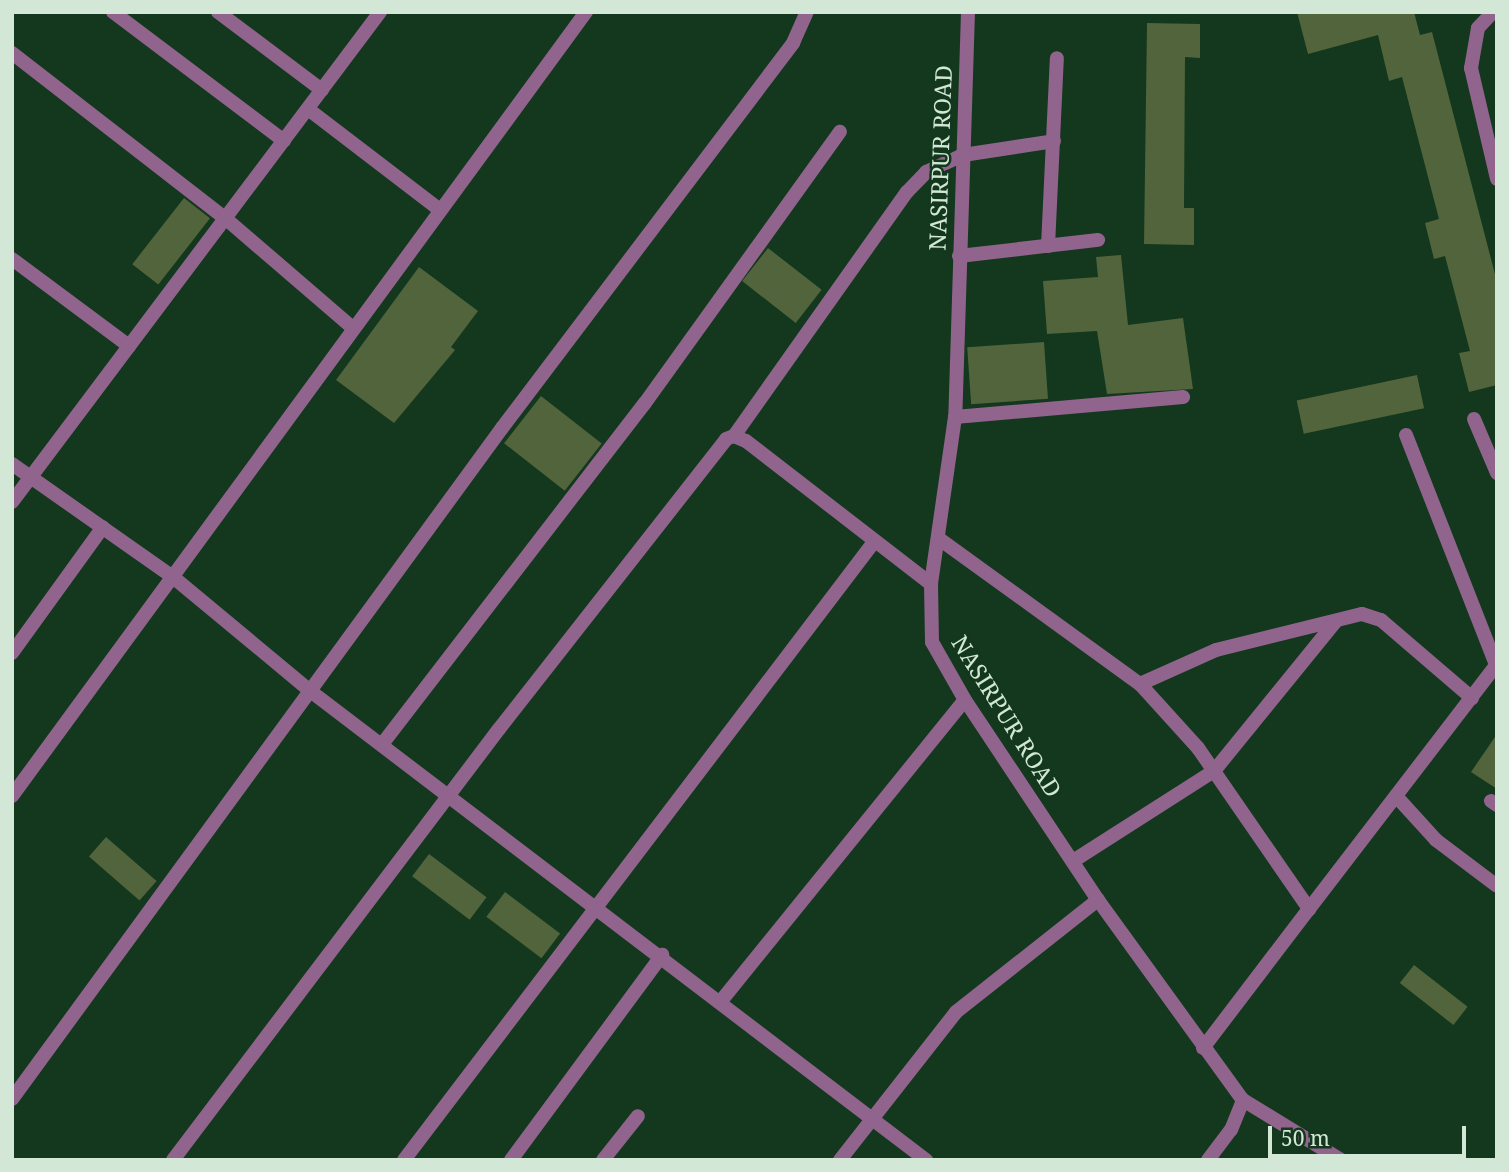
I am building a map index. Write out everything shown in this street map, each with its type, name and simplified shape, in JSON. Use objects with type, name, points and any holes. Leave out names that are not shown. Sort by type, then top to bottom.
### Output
[{"type":"street","points":[[113,12],[284,141]]},
{"type":"street","points":[[218,12],[322,90]]},
{"type":"street","points":[[12,502],[380,12]]},
{"type":"street","points":[[12,796],[586,12]]},
{"type":"street","points":[[12,1099],[309,690],[793,43],[807,12]]},
{"type":"street","name":"NASIRPUR ROAD","points":[[968,12],[955,417],[931,584],[932,642],[965,700],[1098,900],[1243,1100],[1341,1160]]},
{"type":"street","points":[[1473,12],[1478,29],[1471,68],[1497,179]]},
{"type":"street","points":[[1478,29],[1493,12]]},
{"type":"street","points":[[12,53],[225,218],[353,328]]},
{"type":"street","points":[[1048,246],[1057,58]]},
{"type":"street","points":[[308,109],[440,210]]},
{"type":"street","points":[[383,743],[645,403],[840,132]]},
{"type":"street","points":[[173,1160],[449,794],[720,445],[734,436],[907,192],[926,172],[963,155],[1054,141]]},
{"type":"street","points":[[959,256],[1098,240]]},
{"type":"street","points":[[12,260],[129,346]]},
{"type":"street","points":[[955,417],[1183,397]]},
{"type":"street","points":[[1474,419],[1497,473]]},
{"type":"street","points":[[1203,1048],[1496,667],[1406,435]]},
{"type":"street","points":[[734,436],[931,584]]},
{"type":"street","points":[[12,464],[173,577],[309,690],[662,955],[926,1160]]},
{"type":"street","points":[[12,653],[103,527]]},
{"type":"street","points":[[938,538],[1140,684],[1214,771],[1309,908]]},
{"type":"street","points":[[404,1160],[594,905],[874,542]]},
{"type":"street","points":[[1140,684],[1216,650],[1362,614],[1381,620],[1472,698]]},
{"type":"street","points":[[1073,861],[1214,771],[1336,621]]},
{"type":"street","points":[[720,1000],[965,700]]},
{"type":"street","points":[[1396,796],[1436,840],[1497,886]]},
{"type":"street","points":[[841,1160],[956,1012],[1098,900]]},
{"type":"street","points":[[511,1160],[662,955]]},
{"type":"street","points":[[1208,1160],[1231,1130],[1243,1100]]},
{"type":"street","points":[[603,1160],[638,1116]]},
{"type":"building","points":[[1297,12],[1414,12],[1420,35],[1432,32],[1497,282],[1497,385],[1469,392],[1459,353],[1470,351],[1445,256],[1434,259],[1425,223],[1439,219],[1402,77],[1389,81],[1378,35],[1308,54]]},
{"type":"building","points":[[1147,23],[1200,24],[1200,58],[1185,57],[1184,208],[1194,208],[1194,245],[1144,244]]},
{"type":"building","points":[[184,198],[210,218],[158,285],[132,264]]},
{"type":"building","points":[[768,248],[822,290],[796,323],[742,281]]},
{"type":"building","points":[[1121,255],[1128,325],[1183,318],[1193,389],[1107,394],[1097,331],[1047,334],[1043,281],[1098,277],[1096,257]]},
{"type":"building","points":[[419,267],[478,311],[451,347],[455,350],[394,423],[336,380]]},
{"type":"building","points":[[1044,342],[1048,399],[971,404],[967,347]]},
{"type":"building","points":[[1417,375],[1424,408],[1304,434],[1297,401]]},
{"type":"building","points":[[541,396],[602,443],[565,491],[504,443]]},
{"type":"building","points":[[1497,734],[1497,789],[1471,772]]},
{"type":"building","points":[[106,837],[157,881],[140,901],[89,857]]},
{"type":"building","points":[[429,854],[487,897],[470,920],[412,876]]},
{"type":"building","points":[[505,892],[560,934],[541,958],[486,917]]},
{"type":"building","points":[[1414,965],[1468,1007],[1453,1025],[1400,983]]}]
